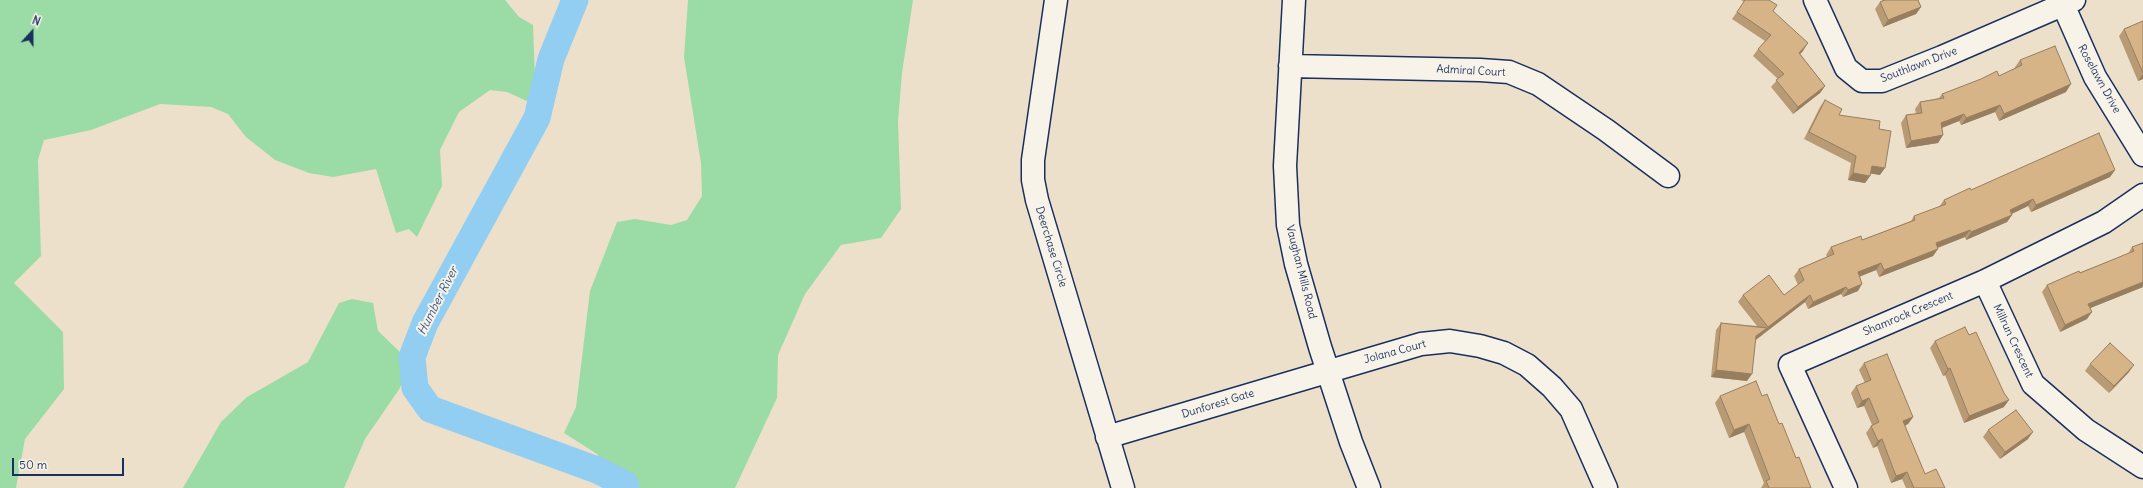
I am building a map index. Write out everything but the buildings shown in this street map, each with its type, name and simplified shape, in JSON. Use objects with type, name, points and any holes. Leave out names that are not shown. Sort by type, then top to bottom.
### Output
[{"type":"street","name":"Deerchase Circle","points":[[1056,0],[1034,153],[1033,180],[1037,200],[1123,488]]},
{"type":"street","name":"Vaughan Mills Road","points":[[1294,0],[1285,166],[1287,214],[1296,264],[1351,442],[1369,488]]},
{"type":"street","name":"Southlawn Drive","points":[[1815,0],[1846,68],[1862,81],[1882,80],[1942,57],[2066,2]]},
{"type":"street","name":"Roselawn Drive","points":[[2066,2],[2095,77],[2143,155]]},
{"type":"street","name":"Admiral Court","points":[[1290,66],[1480,70],[1509,72],[1538,84],[1606,130],[1668,176]]},
{"type":"street","name":"Shamrock Crescent","points":[[1846,488],[1790,365],[1985,281],[2104,222],[2143,195]]},
{"type":"street","name":"Millrun Crescent","points":[[1985,281],[2033,384],[2086,430],[2143,468]]},
{"type":"street","name":"Jolana Court","points":[[1328,370],[1420,344],[1450,341],[1480,346],[1504,353],[1527,365],[1552,387],[1571,409],[1606,488]]},
{"type":"street","name":"Dunforest Gate","points":[[1107,437],[1328,370]]},
{"type":"green space","points":[[0,0],[505,0],[519,17],[533,25],[535,79],[529,102],[507,92],[490,90],[459,112],[440,150],[442,186],[417,237],[409,229],[396,233],[376,169],[333,177],[309,173],[275,160],[246,137],[228,114],[211,107],[160,104],[91,130],[44,140],[38,160],[41,256],[14,283],[63,332],[64,389],[25,439],[16,488],[0,488]]},
{"type":"green space","points":[[688,0],[913,0],[902,73],[898,121],[901,209],[881,238],[841,245],[805,294],[778,355],[777,398],[735,488],[624,488],[597,454],[564,433],[576,407],[590,291],[617,222],[635,219],[671,225],[687,220],[702,196],[701,163],[684,57]]},
{"type":"green space","points":[[352,299],[373,303],[378,331],[399,351],[407,367],[400,388],[365,439],[344,488],[183,488],[221,422],[247,397],[308,362],[339,303]]},
{"type":"waterway","name":"Humber River","points":[[575,0],[551,59],[537,118],[425,323],[412,357],[415,388],[430,409],[597,470],[625,484],[626,488]]}]
